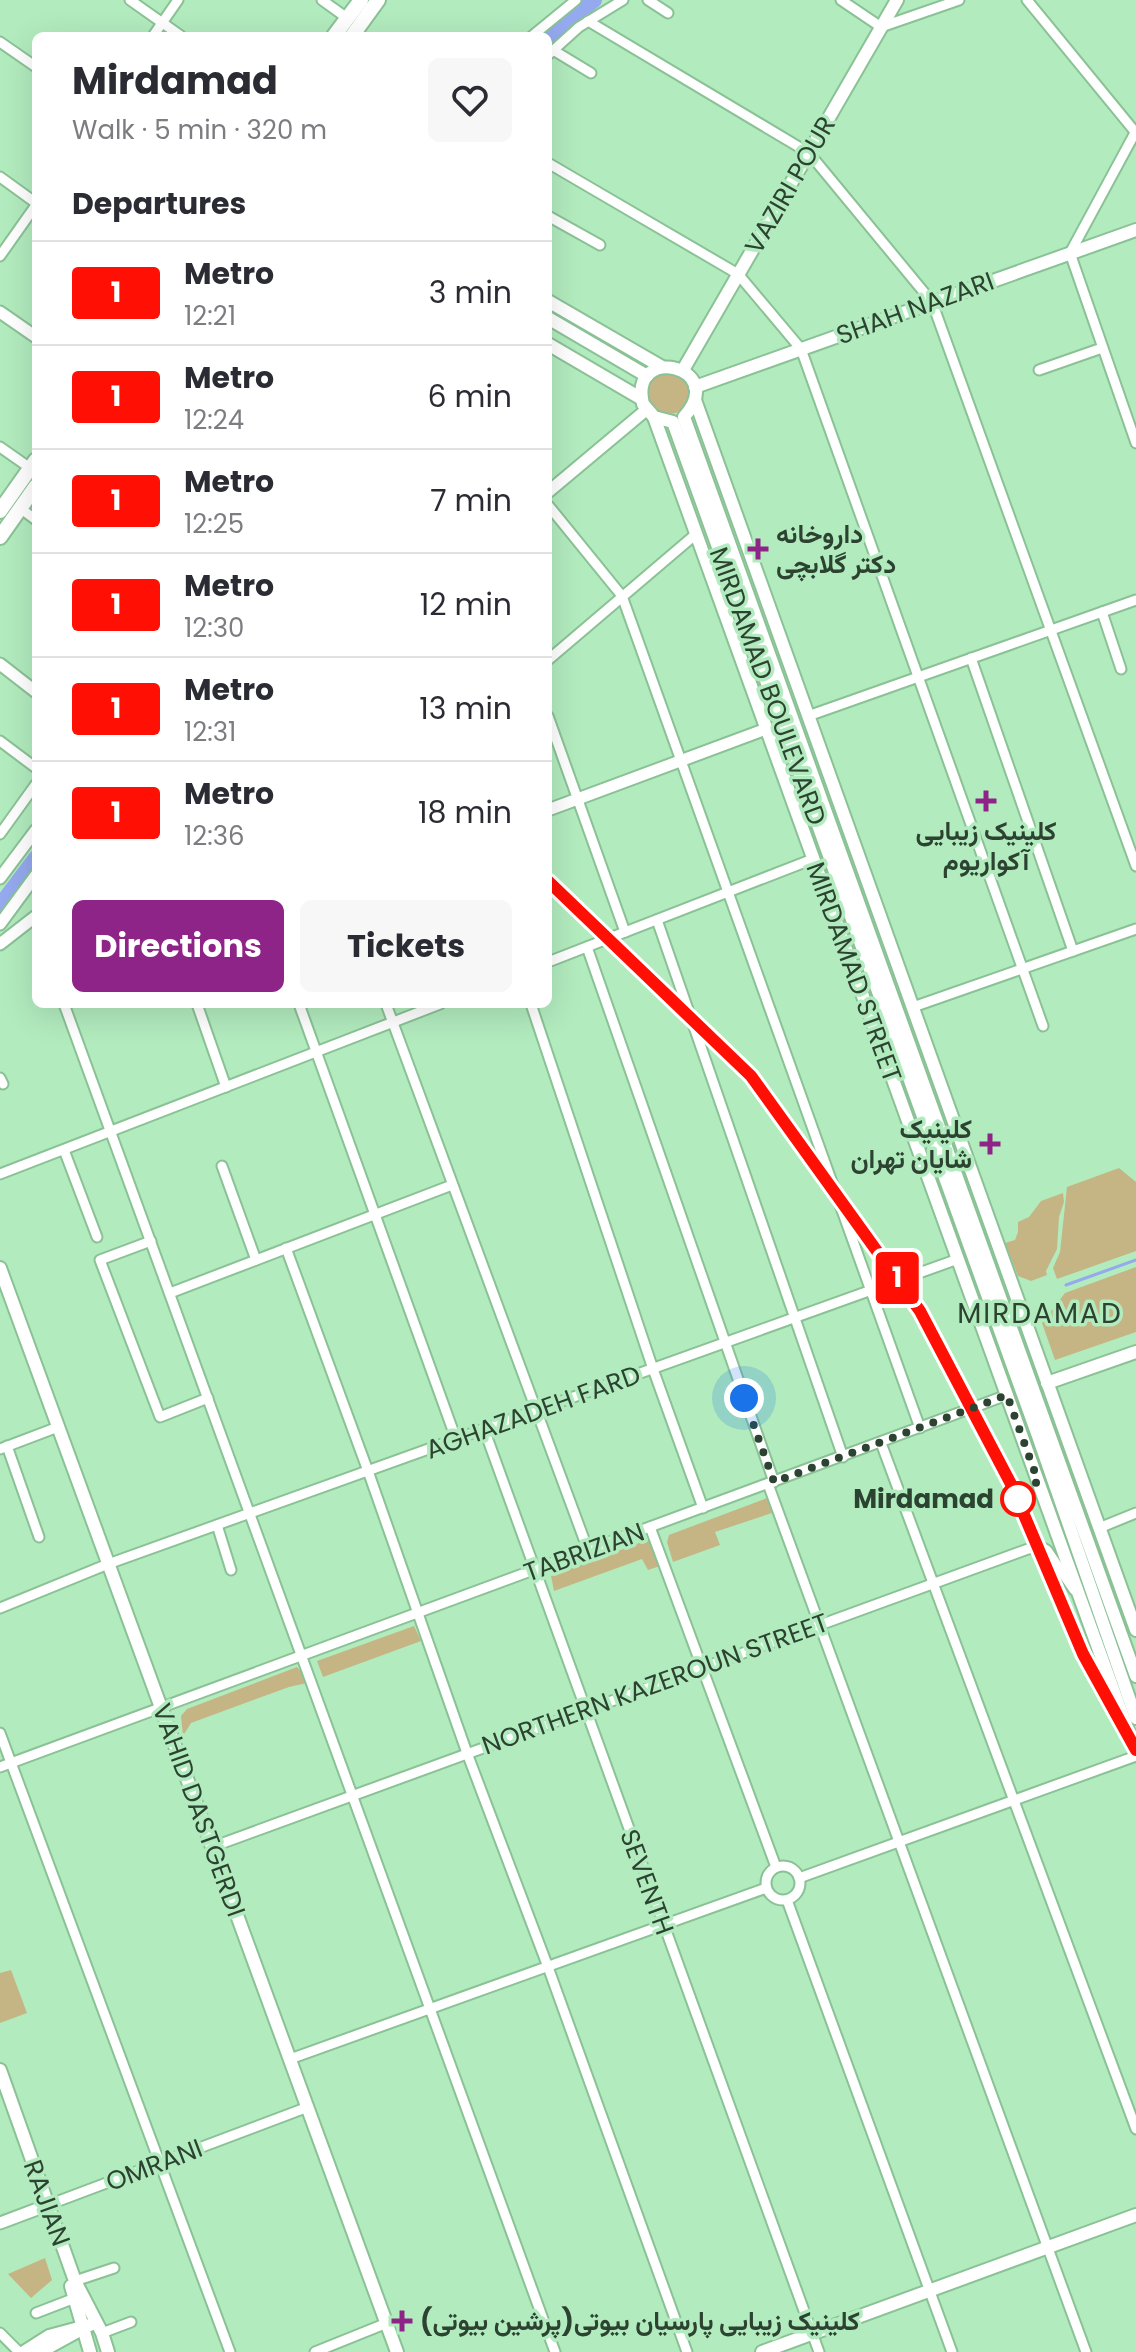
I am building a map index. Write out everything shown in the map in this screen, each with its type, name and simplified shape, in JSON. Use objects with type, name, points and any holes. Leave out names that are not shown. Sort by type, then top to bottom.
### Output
[{"type":"main road","points":[[337,32],[361,0]]},
{"type":"main road","points":[[355,32],[378,0]]},
{"type":"main road","name":"VAZIRI POUR","points":[[683,370],[897,0]]},
{"type":"main road","name":"SHAH NAZARI","points":[[695,387],[1136,230]]},
{"type":"main road","points":[[552,303],[662,367],[683,370],[695,387],[695,400],[678,420],[647,409],[552,346]]},
{"type":"main road","points":[[552,320],[647,376]]},
{"type":"main road","points":[[581,363],[599,364],[602,361],[590,342]]},
{"type":"main road","points":[[647,409],[641,390],[647,376],[662,367]]},
{"type":"main road","name":"MIRDAMAD STREET","points":[[695,400],[1136,1630]]},
{"type":"main road","name":"MIRDAMAD STREET","points":[[647,409],[696,534],[1136,1754]]},
{"type":"main road","name":"MIRDAMAD BOULEVARD","points":[[678,420],[1136,1718]]},
{"type":"main road","name":"MIRDAMAD BOULEVARD","points":[[678,420],[1136,1676]]},
{"type":"main road","points":[[0,511],[32,465]]},
{"type":"main road","points":[[0,537],[32,492]]},
{"type":"main road","points":[[931,1186],[937,1156]]},
{"type":"main road","name":"VAHID DASTGERDI","points":[[0,1268],[2,1282],[397,2352]]},
{"type":"main road","points":[[1047,1383],[1136,1352]]},
{"type":"main road","points":[[1111,1683],[1136,1718]]},
{"type":"main road","name":"RAJIAN","points":[[0,2070],[75,2298],[94,2328]]},
{"type":"main road","name":"RAJIAN","points":[[0,2089],[94,2328]]},
{"type":"main road","points":[[762,2352],[1136,2215]]},
{"type":"main road","points":[[21,2352],[49,2336],[94,2328]]},
{"type":"main road","points":[[40,2352],[94,2328]]},
{"type":"main road","points":[[90,2352],[94,2328]]},
{"type":"main road","points":[[94,2328],[108,2352]]},
{"type":"street","points":[[130,0],[175,32]]},
{"type":"street","points":[[156,32],[178,0]]},
{"type":"street","points":[[322,0],[347,18]]},
{"type":"street","points":[[537,32],[576,0]]},
{"type":"street","points":[[552,52],[588,21],[623,0]]},
{"type":"street","points":[[648,0],[668,13]]},
{"type":"street","points":[[841,0],[881,27],[959,0]]},
{"type":"street","points":[[1027,0],[1136,132],[1070,253],[1136,443]]},
{"type":"street","points":[[588,21],[809,153],[932,302],[1136,866]]},
{"type":"street","points":[[0,42],[32,64]]},
{"type":"street","points":[[552,54],[591,73]]},
{"type":"street","points":[[552,165],[738,274],[801,349],[1043,1026]]},
{"type":"street","points":[[0,177],[32,201]]},
{"type":"street","points":[[0,256],[32,210]]},
{"type":"street","points":[[552,218],[600,245]]},
{"type":"street","points":[[0,312],[32,334]]},
{"type":"street","points":[[1039,370],[1102,348]]},
{"type":"street","points":[[552,489],[647,409]]},
{"type":"street","points":[[0,447],[32,463]]},
{"type":"street","points":[[20,508],[32,517]]},
{"type":"street","points":[[552,510],[622,596],[920,1428]]},
{"type":"street","points":[[552,657],[696,534]]},
{"type":"street","points":[[808,716],[1136,600]]},
{"type":"street","points":[[1102,612],[1121,669]]},
{"type":"street","points":[[971,658],[1073,951]]},
{"type":"street","points":[[0,664],[32,689]]},
{"type":"street","points":[[552,727],[625,932]]},
{"type":"street","points":[[552,809],[766,729]]},
{"type":"street","points":[[0,741],[32,765]]},
{"type":"street","points":[[1,831],[32,789]]},
{"type":"street","points":[[0,878],[32,835]]},
{"type":"street","points":[[552,960],[813,859]]},
{"type":"street","points":[[0,924],[32,880]]},
{"type":"street","points":[[657,920],[843,1457]]},
{"type":"street","points":[[0,944],[32,923]]},
{"type":"street","points":[[913,1007],[1136,929]]},
{"type":"street","points":[[587,947],[820,1624],[1086,2352]]},
{"type":"street","points":[[65,1008],[555,2352]]},
{"type":"street","points":[[198,1008],[226,1087]]},
{"type":"street","points":[[300,1008],[456,1439]]},
{"type":"street","points":[[387,1008],[588,1550]]},
{"type":"street","points":[[0,1174],[430,1008]]},
{"type":"street","points":[[532,1008],[653,1369],[703,1508]]},
{"type":"street","points":[[64,1150],[97,1237]]},
{"type":"street","points":[[222,1166],[256,1260]]},
{"type":"street","points":[[170,1293],[452,1185]]},
{"type":"street","points":[[151,1241],[100,1260],[160,1417],[208,1398]]},
{"type":"street","points":[[286,1248],[368,1471],[416,1614],[687,2352]]},
{"type":"street","name":"AGHAZADEH FARD","points":[[0,1608],[108,1564],[958,1259]]},
{"type":"street","name":"TABRIZIAN","points":[[0,1767],[1007,1395]]},
{"type":"street","points":[[39,1537],[4,1448],[58,1427]]},
{"type":"street","name":"SEVENTH","points":[[484,1429],[819,2352]]},
{"type":"street","points":[[881,1443],[1136,2129]]},
{"type":"street","points":[[1099,1528],[1136,1513]]},
{"type":"street","points":[[217,1525],[231,1570]]},
{"type":"street","points":[[650,1527],[776,1867]]},
{"type":"street","name":"NORTHERN KAZEROUN STREET","points":[[212,1847],[1028,1549],[1041,1547],[1047,1550],[1079,1596]]},
{"type":"street","points":[[0,1733],[230,2352]]},
{"type":"street","points":[[799,1878],[1136,1754]]},
{"type":"street","points":[[787,1866],[799,1878],[796,1894],[787,1900],[777,1899],[766,1888],[766,1878],[776,1867],[787,1866]]},
{"type":"street","points":[[290,2059],[766,1888]]},
{"type":"street","points":[[787,1900],[952,2352]]},
{"type":"street","name":"OMRANI","points":[[0,2223],[308,2107]]},
{"type":"street","points":[[75,2281],[114,2268]]},
{"type":"street","points":[[36,2313],[75,2298]]},
{"type":"street","points":[[94,2328],[131,2322]]},
{"type":"street","points":[[315,2352],[387,2323]]},
{"type":"street","points":[[0,2333],[21,2352]]},
{"type":"shaded area","points":[[669,372],[684,378],[690,393],[684,408],[669,414],[654,408],[648,393],[654,378]]},
{"type":"shaded area","points":[[1119,1168],[1136,1182],[1136,1251],[1057,1279],[1053,1268],[1060,1252],[1067,1187]]},
{"type":"shaded area","points":[[1063,1193],[1057,1249],[1047,1275],[1031,1281],[1018,1276],[1005,1243],[1015,1240],[1018,1222],[1029,1217],[1041,1201]]},
{"type":"shaded area","points":[[1136,1267],[1136,1332],[1055,1360],[1042,1323],[1065,1293]]},
{"type":"shaded area","points":[[767,1498],[772,1513],[715,1532],[720,1545],[673,1562],[667,1542],[669,1535]]},
{"type":"shaded area","points":[[650,1539],[660,1566],[648,1570],[642,1559],[554,1591],[551,1576]]},
{"type":"shaded area","points":[[414,1626],[421,1641],[323,1677],[317,1661]]},
{"type":"shaded area","points":[[297,1667],[307,1683],[191,1723],[183,1736],[181,1716],[187,1709]]},
{"type":"shaded area","points":[[11,1970],[27,2013],[0,2023],[0,1973]]},
{"type":"shaded area","points":[[45,2258],[52,2280],[31,2298],[8,2274]]},
{"type":"waterway","points":[[552,34],[594,0]]},
{"type":"waterway","points":[[0,906],[32,863]]},
{"type":"waterway","points":[[1066,1285],[1136,1260]]},
{"type":"metro line","name":"1","points":[[552,885],[751,1076],[920,1311],[1011,1484],[1083,1654],[1136,1750]]},
{"type":"place","name":"داروخانه دکتر گلابچی","points":[[758,549]]},
{"type":"place","name":"کلینیک زیبایی آکواریوم","points":[[986,801]]},
{"type":"place","name":"کلینیک شایان تهران","points":[[990,1144]]},
{"type":"place","name":"Mirdamad","points":[[1018,1499]]},
{"type":"place","name":"کلینیک زیبایی پارسیان بیوتی(پرشین بیوتی)","points":[[402,2321]]},
{"type":"district","name":"MIRDAMAD","points":[[1040,1313]]},
{"type":"route","points":[[744,1398],[774,1482],[1007,1395],[1038,1481],[1018,1499]]}]
